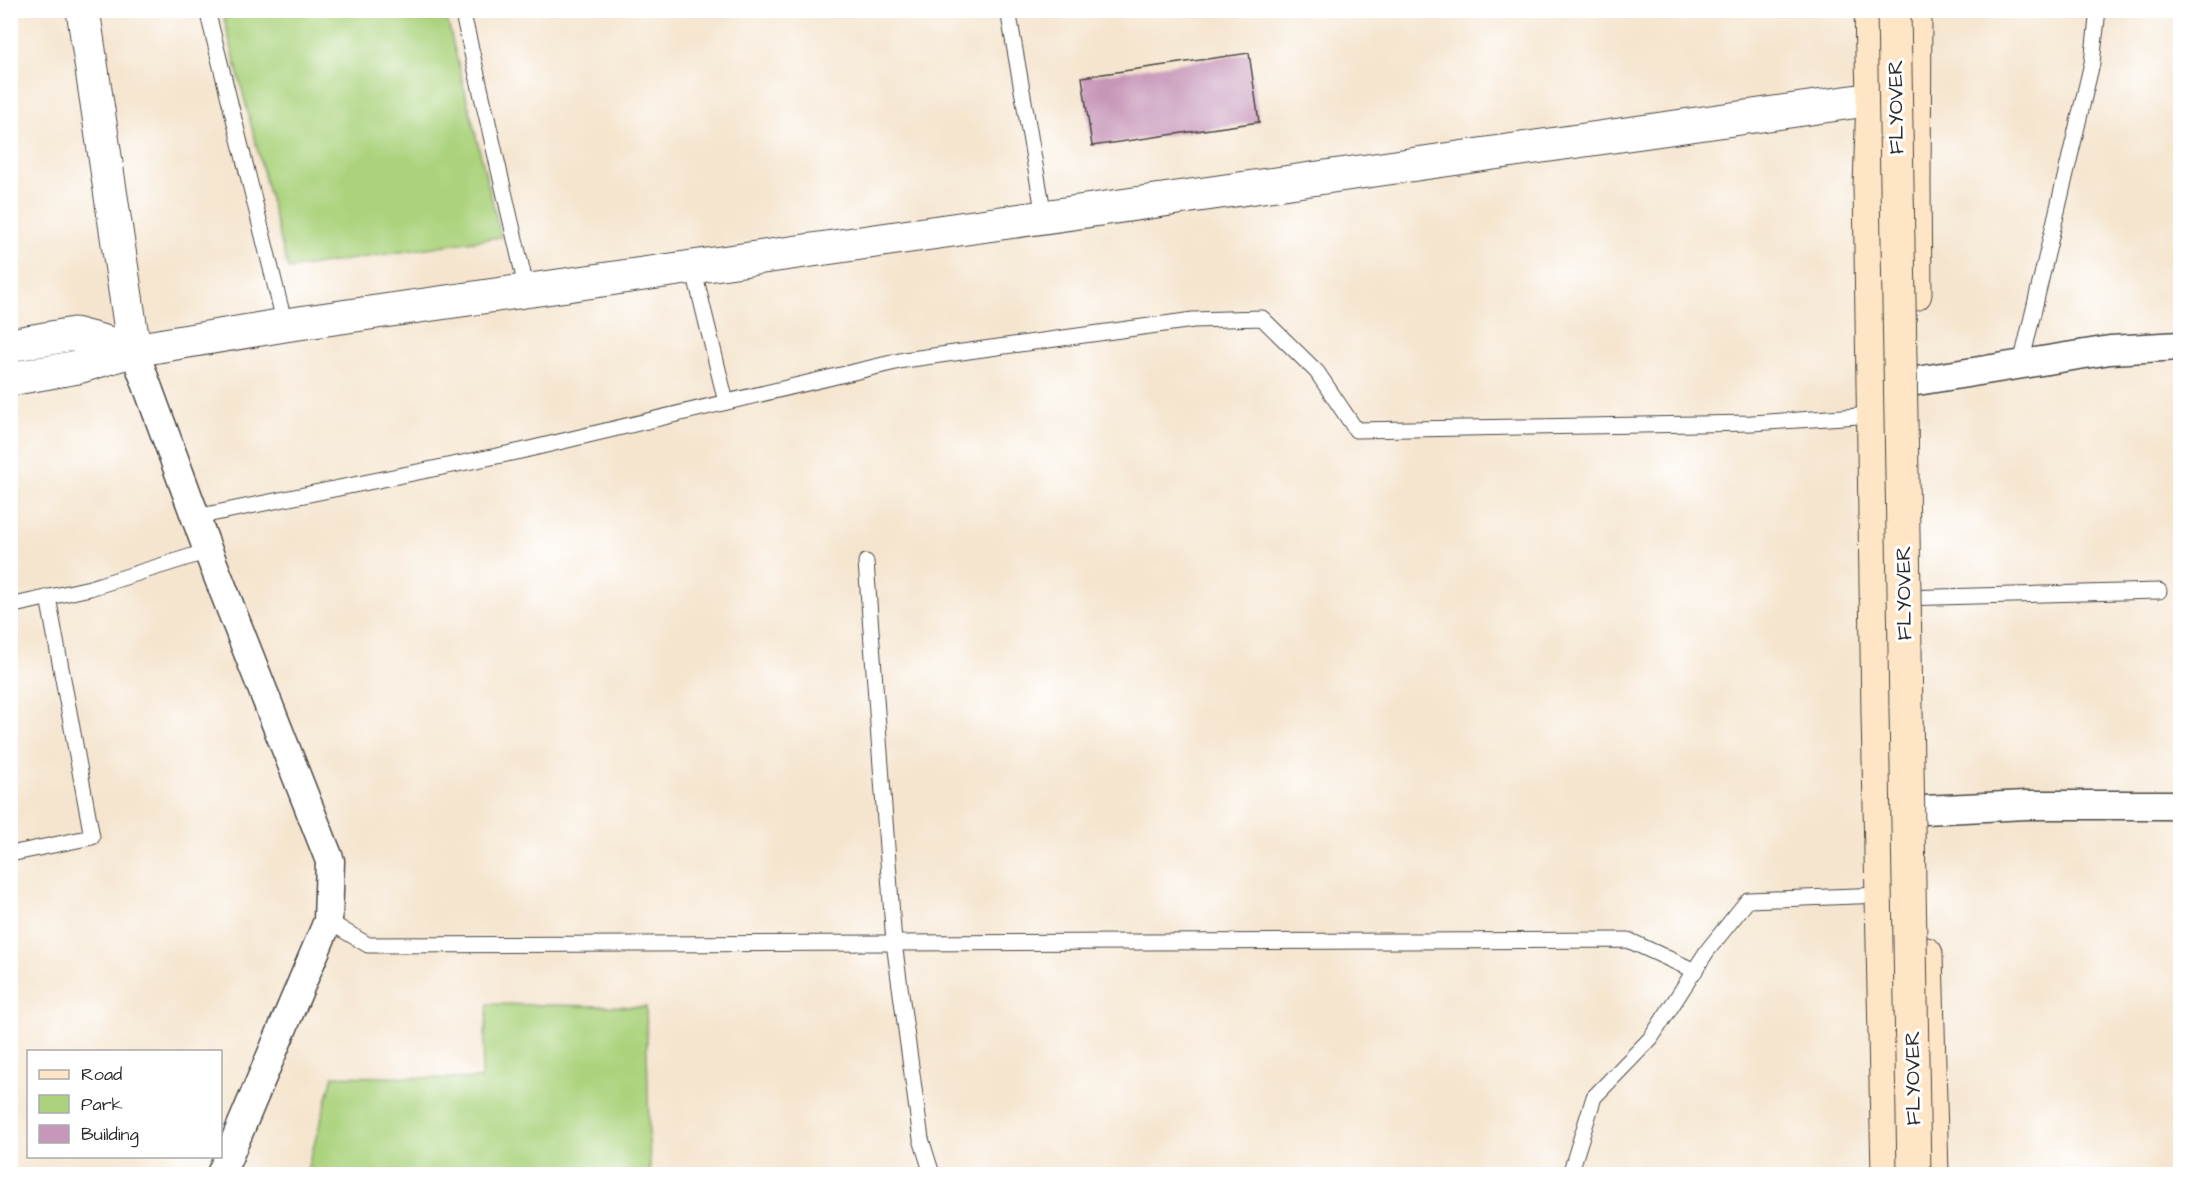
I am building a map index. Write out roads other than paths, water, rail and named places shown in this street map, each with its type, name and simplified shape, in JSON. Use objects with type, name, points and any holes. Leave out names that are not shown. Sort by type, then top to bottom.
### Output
[{"type":"main road","points":[[1871,10],[1873,99],[1870,185],[1876,598],[1888,1174]]},
{"type":"main road","name":"FLYOVER","points":[[1894,10],[1914,1174]]},
{"type":"main road","points":[[1915,10],[1914,184],[1920,598],[1932,1174]]},
{"type":"street","points":[[83,10],[134,350],[208,551],[330,861],[328,921],[221,1174]]},
{"type":"street","points":[[10,379],[78,367],[134,350],[285,326],[1916,92]]},
{"type":"street","points":[[10,345],[74,334],[134,350]]},
{"type":"street","points":[[1917,381],[2110,350],[2181,346]]},
{"type":"street","points":[[1924,810],[2026,805],[2181,805]]},
{"type":"lane","points":[[207,10],[285,326]]},
{"type":"lane","points":[[462,10],[527,291]]},
{"type":"lane","points":[[1008,10],[1044,216]]},
{"type":"lane","points":[[2021,364],[2092,63],[2098,10]]},
{"type":"lane","points":[[693,267],[726,402]]},
{"type":"lane","points":[[196,517],[521,451],[904,360],[1193,320],[1263,318],[1317,372],[1356,430],[1752,423],[1874,415]]},
{"type":"lane","points":[[10,606],[90,588],[208,551]]},
{"type":"lane","points":[[866,562],[894,943],[921,1139],[932,1174]]},
{"type":"lane","points":[[1876,598],[2159,591]]},
{"type":"lane","points":[[10,854],[92,837],[48,597]]},
{"type":"lane","points":[[1570,1174],[1594,1097],[1651,1038],[1707,951],[1748,900],[1882,895]]},
{"type":"lane","points":[[328,921],[368,945],[1628,940],[1695,971]]}]
